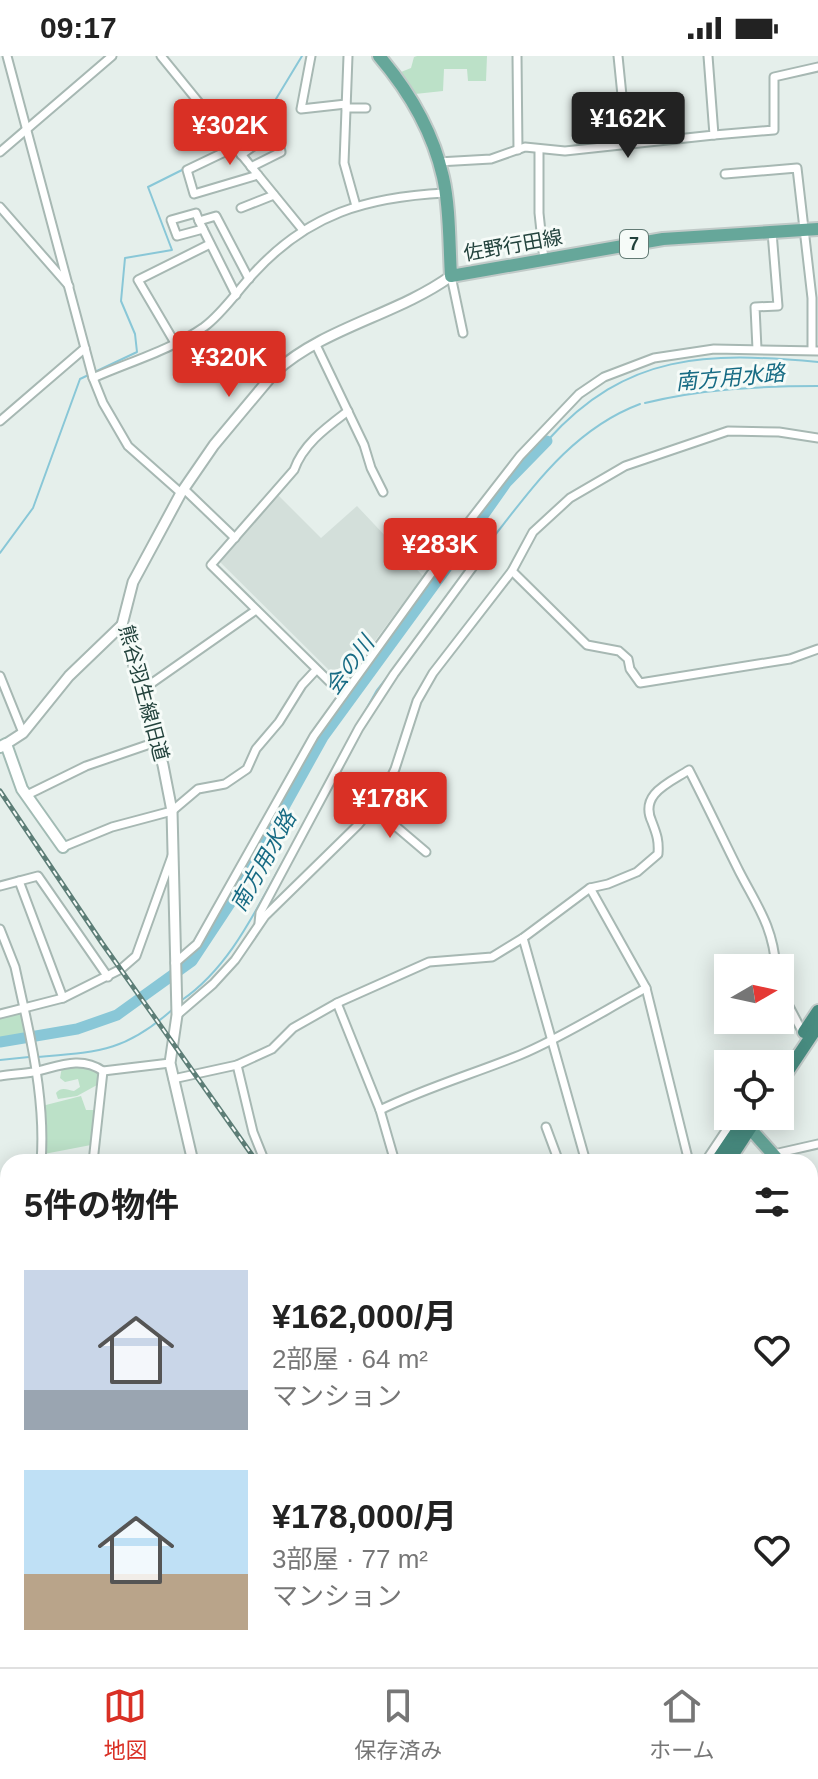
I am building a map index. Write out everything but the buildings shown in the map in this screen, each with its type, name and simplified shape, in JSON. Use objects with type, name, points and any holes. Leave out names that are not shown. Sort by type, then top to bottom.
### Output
[{"type":"highway","points":[[792,1050],[818,1011]]},
{"type":"highway","points":[[794,1062],[818,1026]]},
{"type":"highway","points":[[722,1154],[741,1130]]},
{"type":"highway","points":[[732,1154],[743,1130]]},
{"type":"main road","name":"佐野行田線","points":[[379,56],[400,81],[426,128],[438,162],[445,193],[451,276],[663,239],[818,229]]},
{"type":"main road","points":[[3,746],[18,781],[63,847]]},
{"type":"main road","points":[[754,1130],[774,1154]]},
{"type":"street","points":[[7,56],[93,378],[103,403],[128,446],[235,538]]},
{"type":"street","points":[[0,152],[112,56]]},
{"type":"street","points":[[161,56],[302,229]]},
{"type":"street","points":[[311,56],[301,109],[366,108]]},
{"type":"street","points":[[348,56],[344,163],[356,206]]},
{"type":"street","points":[[517,56],[518,150]]},
{"type":"street","points":[[618,56],[627,145]]},
{"type":"street","points":[[708,56],[714,135]]},
{"type":"street","points":[[438,162],[491,159],[518,150],[565,151],[774,130],[774,77],[818,67]]},
{"type":"street","points":[[241,155],[277,129],[281,152],[251,167]]},
{"type":"street","points":[[235,147],[187,170],[194,194],[258,175]]},
{"type":"street","points":[[539,149],[539,213],[544,260]]},
{"type":"street","points":[[175,963],[197,944],[314,736],[343,695],[419,588],[520,456],[579,394],[604,377],[654,358],[714,349],[815,351],[797,168],[725,174]]},
{"type":"street","points":[[93,378],[175,343],[204,326],[302,229],[356,206],[445,193]]},
{"type":"street","points":[[241,208],[274,195]]},
{"type":"street","points":[[0,207],[70,287]]},
{"type":"street","points":[[236,295],[201,225],[216,216],[249,279]]},
{"type":"street","points":[[757,349],[755,307],[778,306],[772,232]]},
{"type":"street","points":[[175,343],[138,280],[210,244]]},
{"type":"street","points":[[451,276],[463,333]]},
{"type":"street","name":"熊谷羽生線旧道","points":[[191,1154],[170,1063],[177,1015],[172,811],[156,742],[122,625],[127,600],[138,570],[182,491],[214,445],[275,372],[316,345],[436,287],[451,276]]},
{"type":"street","points":[[316,345],[383,492]]},
{"type":"street","points":[[0,421],[85,348]]},
{"type":"street","points":[[343,695],[211,565],[294,470],[298,459],[319,433],[348,411]]},
{"type":"street","points":[[177,1015],[228,968],[259,923],[297,882],[341,842],[382,796],[395,769],[417,701],[433,673],[512,571],[533,532],[570,498],[625,466],[728,431],[779,432],[818,438]]},
{"type":"street","points":[[259,923],[260,913],[359,728],[394,674],[475,564]]},
{"type":"street","points":[[512,571],[587,645],[619,651],[628,659],[630,669],[640,683],[790,659],[818,649]]},
{"type":"street","points":[[142,690],[256,610]]},
{"type":"street","points":[[3,746],[23,733],[69,676],[122,625]]},
{"type":"street","points":[[63,847],[112,827],[172,811],[198,789],[225,784],[247,769],[256,749],[316,670]]},
{"type":"street","points":[[0,676],[4,699],[23,733]]},
{"type":"street","points":[[27,795],[86,766],[156,742]]},
{"type":"street","points":[[173,1079],[237,1065],[272,1049],[293,1028],[337,1003],[429,962],[492,957],[590,888],[637,872],[658,854],[660,840],[649,817],[648,801],[656,791],[689,770],[764,914],[775,954]]},
{"type":"street","points":[[373,807],[426,852]]},
{"type":"street","points":[[0,1014],[63,998],[108,977],[136,956],[173,854]]},
{"type":"street","points":[[0,885],[38,876],[108,977]]},
{"type":"street","points":[[19,881],[63,998]]},
{"type":"street","points":[[590,888],[646,988],[687,1154]]},
{"type":"street","points":[[0,929],[15,967],[31,1037],[41,1154]]},
{"type":"street","points":[[523,938],[584,1154]]},
{"type":"street","points":[[380,1110],[409,1096],[433,1090],[523,1054],[646,988]]},
{"type":"street","points":[[337,1003],[380,1110],[393,1154]]},
{"type":"street","points":[[794,1016],[803,1033]]},
{"type":"street","points":[[0,1076],[68,1062],[93,1064],[103,1071],[170,1063]]},
{"type":"street","points":[[237,1065],[253,1132],[262,1154]]},
{"type":"street","points":[[94,1154],[103,1071]]},
{"type":"street","points":[[546,1127],[556,1154]]},
{"type":"street","points":[[710,1154],[726,1130]]},
{"type":"street","points":[[789,1154],[818,1144]]},
{"type":"shaded area","points":[[277,494],[321,538],[357,506],[423,576],[343,684],[216,558]]},
{"type":"green space","points":[[417,56],[487,56],[486,81],[468,81],[467,69],[444,69],[443,91],[415,94],[401,72],[411,68]]},
{"type":"green space","points":[[23,1009],[29,1034],[0,1039],[0,1015]]},
{"type":"green space","points":[[92,1066],[99,1073],[97,1085],[77,1096],[58,1099],[56,1093],[60,1090],[74,1091],[80,1087],[78,1079],[65,1082],[60,1078],[62,1067]]},
{"type":"green space","points":[[81,1096],[86,1110],[94,1110],[91,1145],[44,1154],[42,1106]]},
{"type":"waterway","points":[[236,143],[259,127],[302,56]]},
{"type":"waterway","points":[[0,553],[33,508],[80,379],[137,352],[135,334],[121,301],[125,258],[172,250],[148,187],[184,169]]},
{"type":"waterway","name":"会の川","points":[[547,441],[577,412],[607,390],[639,374],[671,364],[740,358],[818,362]]},
{"type":"waterway","name":"南方用水路","points":[[645,403],[731,389],[818,386]]},
{"type":"waterway","name":"南方用水路","points":[[475,560],[529,492],[568,450],[613,416],[640,404]]},
{"type":"waterway","name":"会の川","points":[[0,1042],[77,1029],[117,1015],[192,961],[233,899],[323,737],[506,483],[547,441]]},
{"type":"waterway","name":"南方用水路","points":[[417,637],[468,568]]},
{"type":"waterway","name":"南方用水路","points":[[345,747],[377,690],[392,671]]},
{"type":"waterway","name":"南方用水路","points":[[182,1000],[215,971],[228,954],[285,858]]},
{"type":"waterway","name":"南方用水路","points":[[37,1057],[94,1051],[125,1042],[173,1009]]},
{"type":"waterway","name":"南方用水路","points":[[0,1060],[29,1057]]},
{"type":"railway","points":[[0,791],[102,943],[251,1154]]}]
